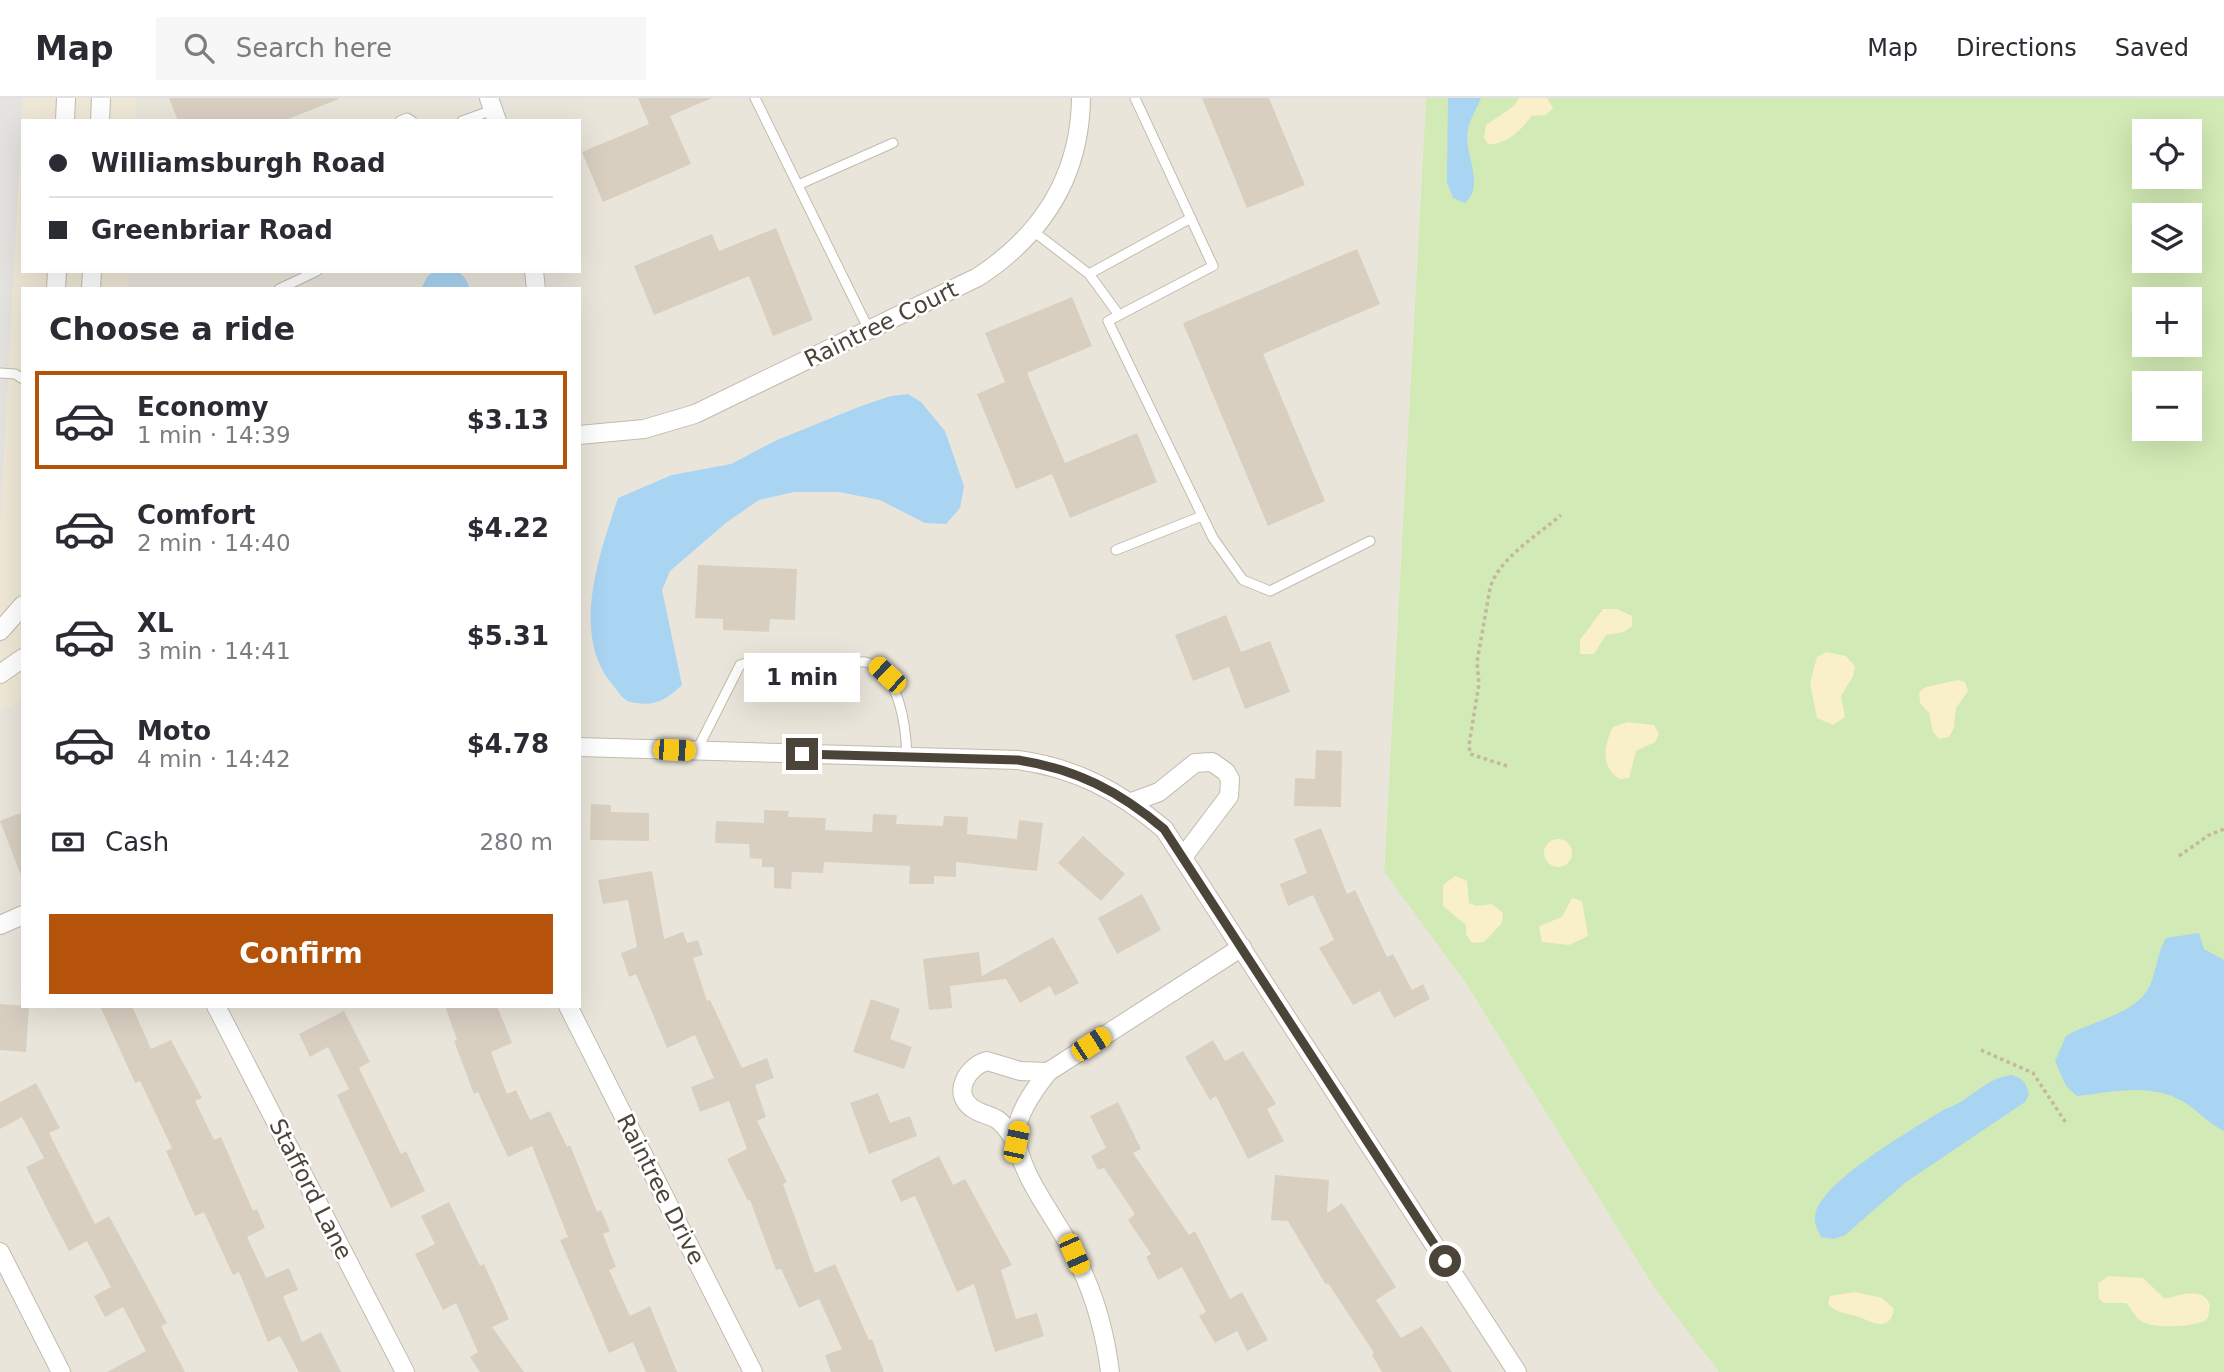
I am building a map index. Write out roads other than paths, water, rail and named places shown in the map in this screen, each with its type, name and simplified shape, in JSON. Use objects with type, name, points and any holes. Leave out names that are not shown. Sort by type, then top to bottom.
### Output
[{"type":"street","points":[[65,119],[66,98]]},
{"type":"street","points":[[100,119],[101,98]]},
{"type":"street","name":"Raintree Court","points":[[581,435],[644,429],[695,414],[978,277],[1004,260],[1033,231],[1058,197],[1078,138],[1081,98]]},
{"type":"street","points":[[0,631],[21,607]]},
{"type":"street","points":[[0,674],[21,660]]},
{"type":"street","points":[[581,747],[1018,760],[1047,764],[1077,773],[1132,802],[1164,829],[1183,857],[1517,1372]]},
{"type":"street","points":[[1132,802],[1159,792],[1195,762],[1212,762],[1226,772],[1230,779],[1229,796],[1183,857]]},
{"type":"street","points":[[0,925],[21,916]]},
{"type":"street","points":[[1016,1142],[1025,1101],[1048,1072],[1241,947]]},
{"type":"street","name":"Stafford Lane","points":[[217,1008],[405,1372]]},
{"type":"street","name":"Raintree Drive","points":[[569,1008],[753,1372]]},
{"type":"street","points":[[1048,1072],[1020,1071],[987,1061],[971,1068],[966,1075],[963,1093],[972,1108],[999,1121],[1016,1142],[1038,1193],[1074,1254],[1088,1286],[1115,1369]]},
{"type":"street","points":[[0,1252],[61,1372]]},
{"type":"lane","points":[[755,98],[869,330]]},
{"type":"lane","points":[[1136,98],[1213,266],[1108,321],[1213,538],[1243,580],[1270,591],[1370,541]]},
{"type":"lane","points":[[467,119],[493,109]]},
{"type":"lane","points":[[798,185],[893,142]]},
{"type":"lane","points":[[1089,274],[1191,218]]},
{"type":"lane","points":[[1033,231],[1089,274],[1119,315]]},
{"type":"lane","points":[[283,287],[313,273]]},
{"type":"lane","points":[[0,373],[20,375]]},
{"type":"lane","points":[[1116,550],[1202,516]]},
{"type":"lane","points":[[697,750],[740,665],[753,661],[866,662],[876,665],[887,675],[906,727],[907,757]]},
{"type":"water","points":[[1448,98],[1481,98],[1468,129],[1474,187],[1465,203],[1453,198],[1447,182]]},
{"type":"water","points":[[432,273],[459,273],[469,287],[422,287]]},
{"type":"water","points":[[908,394],[921,402],[945,431],[964,486],[960,508],[946,524],[925,523],[880,500],[839,492],[794,492],[759,500],[727,522],[670,571],[662,590],[682,685],[664,699],[653,703],[631,702],[622,697],[599,664],[593,642],[591,618],[597,568],[618,498],[672,475],[731,464],[777,440],[861,406],[891,396]]},
{"type":"water","points":[[2199,933],[2204,949],[2224,960],[2224,1131],[2184,1102],[2158,1092],[2131,1090],[2077,1096],[2066,1086],[2055,1061],[2066,1036],[2125,1010],[2144,995],[2166,938]]},
{"type":"water","points":[[2012,1075],[2025,1084],[2029,1094],[2025,1102],[1906,1182],[1845,1235],[1834,1239],[1821,1237],[1815,1215],[1823,1199],[1835,1185],[1873,1155],[1945,1109],[1963,1101],[1993,1080]]}]
